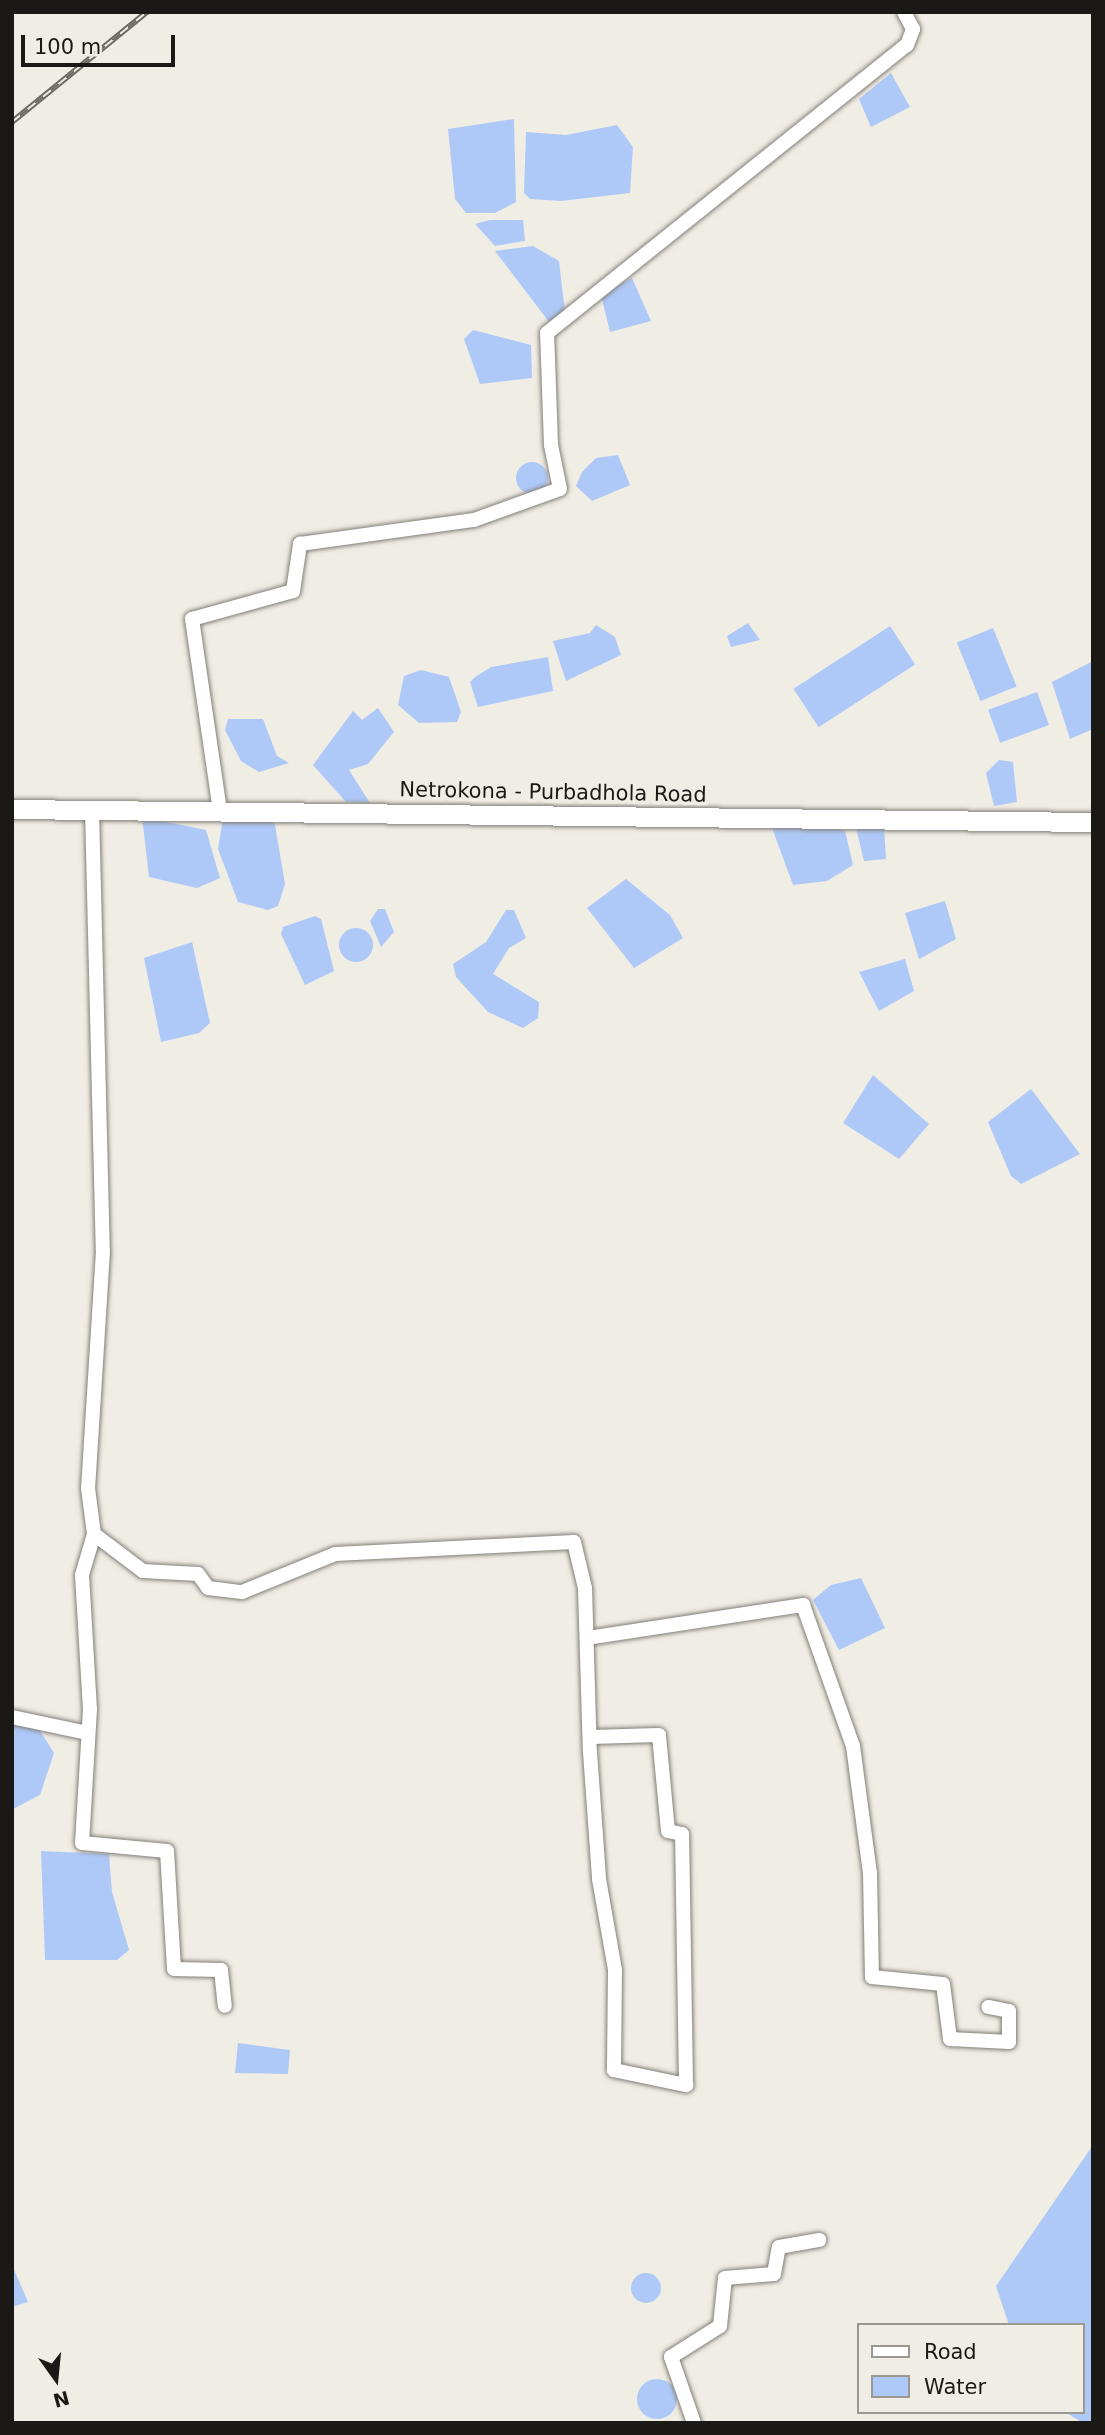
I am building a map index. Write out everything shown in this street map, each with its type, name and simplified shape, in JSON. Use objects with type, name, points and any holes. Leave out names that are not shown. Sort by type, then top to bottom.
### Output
[{"type":"main road","name":"Netrokona - Purbadhola Road","points":[[12,808],[1093,822]]},
{"type":"street","points":[[220,811],[192,619],[293,591],[300,544],[474,520],[560,489],[551,445],[547,333],[907,45],[913,29],[904,12]]},
{"type":"street","points":[[92,809],[103,1251],[88,1488],[94,1534],[82,1576],[87,1733],[82,1843],[167,1851],[174,1969],[221,1970],[225,2006]]},
{"type":"street","points":[[94,1534],[144,1571],[198,1574],[208,1588],[242,1592],[335,1554],[574,1542],[587,1638],[590,1737],[600,1879],[615,1970],[614,2070],[686,2085],[682,1834],[668,1831],[659,1735],[590,1737]]},
{"type":"street","points":[[587,1638],[803,1605],[853,1746],[870,1873],[872,1977],[943,1984],[950,2039],[1009,2042],[1009,2011],[988,2007]]},
{"type":"street","points":[[12,1717],[87,1733]]},
{"type":"street","points":[[694,2423],[670,2357],[720,2326],[725,2278],[774,2274],[779,2247],[819,2241]]},
{"type":"water","points":[[891,73],[910,107],[871,127],[859,99]]},
{"type":"water","points":[[514,119],[516,202],[495,213],[466,213],[455,199],[448,129]]},
{"type":"water","points":[[617,125],[633,147],[630,193],[561,201],[530,199],[524,193],[526,132],[566,135]]},
{"type":"water","points":[[490,220],[523,220],[525,241],[495,246],[475,224]]},
{"type":"water","points":[[533,246],[559,261],[565,312],[549,322],[495,251]]},
{"type":"water","points":[[632,278],[651,321],[610,332],[601,295]]},
{"type":"water","points":[[473,330],[531,345],[532,378],[480,384],[464,339]]},
{"type":"water","points":[[618,455],[630,485],[592,501],[576,486],[582,472],[596,458]]},
{"type":"water","points":[[532,462],[543,467],[548,478],[543,489],[532,494],[521,489],[516,478],[521,467]]},
{"type":"water","points":[[748,623],[760,640],[731,647],[727,636]]},
{"type":"water","points":[[596,625],[615,637],[621,655],[566,681],[553,641],[590,633]]},
{"type":"water","points":[[890,626],[915,665],[819,727],[794,689]]},
{"type":"water","points":[[993,628],[1017,686],[980,701],[957,643]]},
{"type":"water","points":[[548,657],[553,691],[478,707],[470,682],[475,677],[491,667]]},
{"type":"water","points":[[1093,661],[1093,729],[1070,739],[1052,682]]},
{"type":"water","points":[[421,670],[449,677],[461,712],[457,722],[419,723],[398,705],[404,676]]},
{"type":"water","points":[[1037,692],[1049,725],[1000,743],[988,710]]},
{"type":"water","points":[[378,708],[394,732],[368,764],[349,770],[370,803],[346,802],[313,765],[353,711],[362,720]]},
{"type":"water","points":[[228,719],[263,719],[277,756],[289,763],[259,772],[241,761],[225,730]]},
{"type":"water","points":[[999,760],[1013,762],[1017,802],[994,806],[986,773]]},
{"type":"water","points":[[142,817],[206,830],[220,878],[197,888],[149,877]]},
{"type":"water","points":[[223,818],[268,818],[275,825],[285,884],[278,906],[268,910],[238,902],[218,849]]},
{"type":"water","points":[[834,827],[845,831],[853,865],[827,881],[793,885],[772,828]]},
{"type":"water","points":[[884,827],[886,859],[864,861],[856,828]]},
{"type":"water","points":[[626,879],[670,915],[683,938],[634,968],[587,908]]},
{"type":"water","points":[[945,901],[956,939],[919,959],[905,913]]},
{"type":"water","points":[[378,909],[385,909],[394,932],[381,947],[370,921]]},
{"type":"water","points":[[506,910],[514,910],[526,938],[509,948],[493,974],[539,1002],[538,1018],[523,1028],[488,1012],[456,977],[453,964],[486,942]]},
{"type":"water","points":[[315,916],[321,919],[334,971],[305,985],[281,934],[283,927]]},
{"type":"water","points":[[356,928],[368,933],[373,945],[368,957],[356,962],[344,957],[339,945],[344,933]]},
{"type":"water","points":[[192,942],[210,1023],[199,1033],[161,1042],[144,958]]},
{"type":"water","points":[[905,959],[914,991],[879,1011],[859,972]]},
{"type":"water","points":[[873,1075],[929,1124],[899,1159],[843,1123]]},
{"type":"water","points":[[1031,1089],[1080,1154],[1021,1184],[1011,1176],[988,1122]]},
{"type":"water","points":[[861,1578],[885,1628],[839,1650],[813,1600],[831,1585]]},
{"type":"water","points":[[12,1720],[35,1723],[54,1753],[40,1795],[13,1809]]},
{"type":"water","points":[[41,1851],[109,1854],[112,1892],[129,1950],[117,1960],[45,1960]]},
{"type":"water","points":[[238,2043],[290,2050],[288,2074],[235,2073]]},
{"type":"water","points":[[1093,2145],[1093,2423],[1083,2423],[1068,2414],[1084,2414],[1084,2323],[1008,2323],[996,2286]]},
{"type":"water","points":[[12,2265],[28,2302],[12,2307]]},
{"type":"water","points":[[646,2273],[657,2277],[661,2288],[657,2299],[646,2303],[635,2299],[631,2288],[635,2277]]},
{"type":"water","points":[[657,2379],[671,2385],[677,2399],[671,2413],[657,2419],[643,2413],[637,2399],[643,2385]]},
{"type":"railway","points":[[12,122],[147,12]]}]
